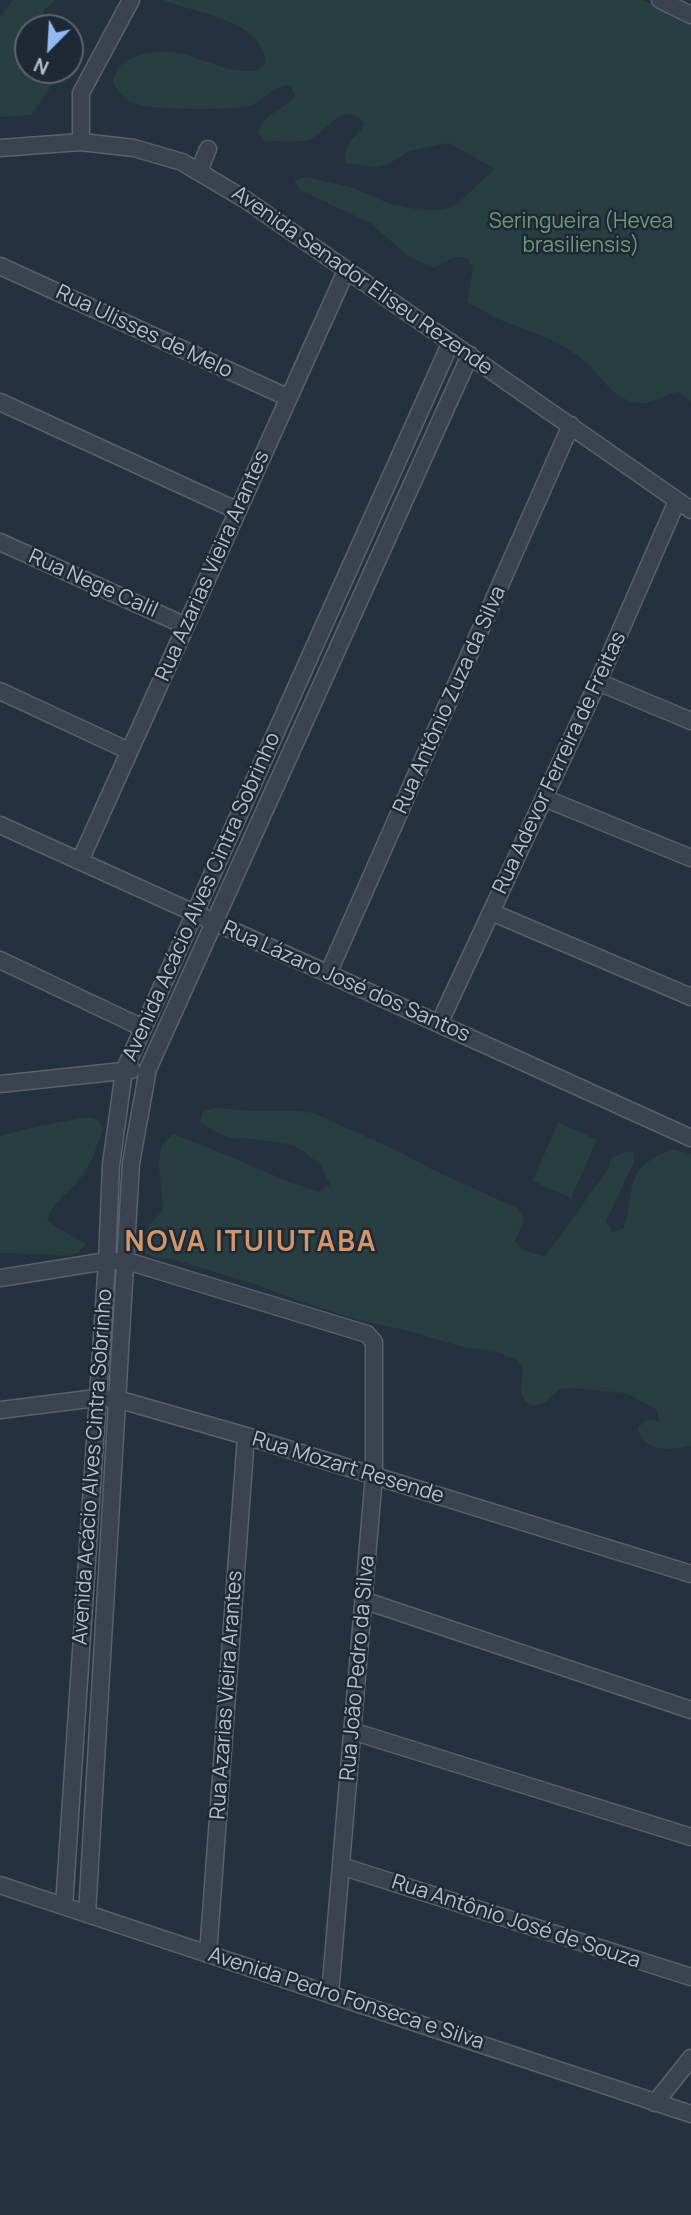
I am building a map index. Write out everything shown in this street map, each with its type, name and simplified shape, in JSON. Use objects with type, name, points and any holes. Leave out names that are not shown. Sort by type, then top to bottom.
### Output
[{"type":"street","points":[[82,142],[81,93],[131,0]]},
{"type":"street","points":[[660,0],[691,16]]},
{"type":"street","name":"Avenida Senador Eliseu Rezende","points":[[0,148],[82,142],[134,148],[182,162],[246,200],[691,510]]},
{"type":"street","points":[[199,171],[208,149]]},
{"type":"street","name":"Rua Ulisses de Melo","points":[[0,266],[289,398]]},
{"type":"street","name":"Rua Azarias Vieira Arantes","points":[[80,861],[346,271]]},
{"type":"street","name":"Avenida Acácio Alves Cintra Sobrinho","points":[[64,1906],[111,1165],[124,1071],[451,342]]},
{"type":"street","name":"Avenida Acácio Alves Cintra Sobrinho","points":[[87,1914],[131,1163],[148,1069],[470,355]]},
{"type":"street","points":[[0,401],[238,511]]},
{"type":"street","name":"Rua Antônio Zuza da Silva","points":[[328,974],[571,425]]},
{"type":"street","name":"Rua Adevor Ferreira de Freitas","points":[[439,1024],[598,682],[677,501]]},
{"type":"street","name":"Rua Nege Calil","points":[[0,542],[186,626]]},
{"type":"street","points":[[598,682],[691,721]]},
{"type":"street","points":[[0,691],[130,751]]},
{"type":"street","points":[[544,798],[691,858]]},
{"type":"street","name":"Rua Lázaro José dos Santos","points":[[0,825],[691,1138]]},
{"type":"street","points":[[491,912],[691,997]]},
{"type":"street","points":[[0,960],[143,1028]]},
{"type":"street","points":[[0,1084],[148,1069]]},
{"type":"street","points":[[0,1278],[107,1261],[127,1261]]},
{"type":"street","name":"Rua João Pedro da Silva","points":[[127,1261],[367,1335],[374,1342],[374,1475],[330,1994]]},
{"type":"street","name":"Rua Mozart Resende","points":[[0,1410],[96,1398],[117,1399],[374,1475],[684,1572]]},
{"type":"street","name":"Rua Azarias Vieira Arantes","points":[[208,1954],[246,1436]]},
{"type":"street","points":[[684,1572],[691,1559]]},
{"type":"street","points":[[363,1600],[691,1710]]},
{"type":"street","points":[[352,1731],[691,1838]]},
{"type":"street","name":"Rua Antônio José de Souza","points":[[341,1866],[691,1978]]},
{"type":"street","name":"Avenida Pedro Fonseca e Silva","points":[[0,1885],[691,2115]]},
{"type":"street","points":[[655,2103],[691,2058]]},
{"type":"green space","points":[[13,0],[56,0],[43,14],[14,14],[14,84],[52,84],[31,115],[0,117],[0,17]]},
{"type":"green space","name":"Seringueira (Hevea brasiliensis)","points":[[163,0],[643,0],[691,23],[691,401],[679,392],[646,403],[625,399],[612,390],[584,360],[568,349],[467,302],[473,268],[467,258],[455,257],[433,268],[408,256],[370,223],[300,190],[294,181],[306,177],[354,188],[390,204],[416,209],[445,209],[457,204],[495,169],[449,143],[409,151],[387,165],[376,167],[345,163],[349,144],[365,123],[356,116],[348,115],[340,116],[313,138],[304,141],[265,142],[258,132],[270,116],[295,97],[291,85],[274,90],[252,105],[243,107],[159,108],[136,104],[125,98],[113,82],[116,72],[128,60],[151,52],[174,52],[241,71],[258,71],[266,62],[261,47],[240,27]]},
{"type":"green space","points":[[214,1108],[313,1113],[396,1150],[519,1209],[524,1220],[515,1241],[523,1250],[545,1257],[608,1169],[611,1158],[634,1151],[634,1162],[606,1221],[612,1232],[623,1229],[634,1179],[643,1166],[672,1149],[691,1154],[691,1446],[667,1449],[646,1442],[638,1428],[646,1420],[660,1421],[656,1409],[626,1393],[560,1389],[544,1403],[534,1406],[525,1402],[521,1391],[523,1370],[518,1361],[495,1351],[463,1347],[362,1321],[258,1285],[144,1253],[145,1234],[163,1210],[159,1166],[161,1147],[173,1134],[318,1192],[330,1185],[321,1165],[300,1149],[288,1144],[233,1139],[200,1122],[203,1112]]},
{"type":"green space","points":[[88,1117],[97,1119],[103,1128],[94,1155],[83,1174],[57,1202],[47,1219],[54,1226],[86,1244],[78,1253],[67,1255],[0,1253],[0,1136]]},
{"type":"green space","points":[[558,1122],[597,1140],[571,1198],[533,1181]]},
{"type":"district","name":"NOVA ITUIUTABA","points":[[251,1243]]}]
